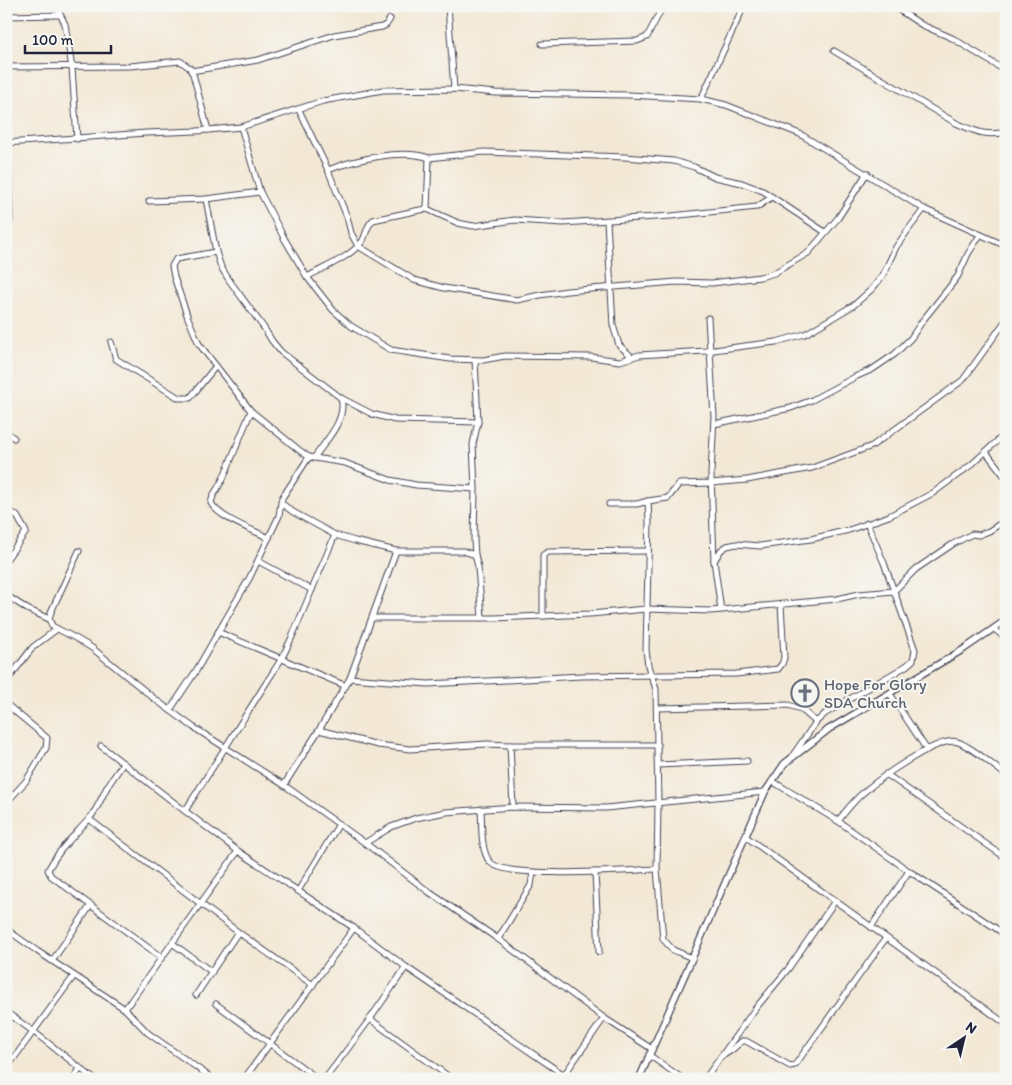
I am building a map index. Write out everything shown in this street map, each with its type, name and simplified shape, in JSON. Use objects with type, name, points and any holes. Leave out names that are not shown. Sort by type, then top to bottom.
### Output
[{"type":"street","points":[[56,6],[65,24],[72,68],[77,139]]},
{"type":"street","points":[[448,6],[454,89]]},
{"type":"street","points":[[542,44],[637,41],[647,37],[663,6]]},
{"type":"street","points":[[701,99],[744,6]]},
{"type":"street","points":[[893,6],[922,25],[960,43],[1006,71]]},
{"type":"street","points":[[6,16],[59,15]]},
{"type":"street","points":[[192,71],[258,60],[319,39],[382,27],[390,19]]},
{"type":"street","points":[[834,51],[956,123],[976,132],[987,134],[994,135],[1006,132]]},
{"type":"street","points":[[6,67],[144,66],[176,61],[186,64],[192,71],[208,130]]},
{"type":"street","points":[[6,239],[10,219],[8,207],[7,143],[241,127],[323,101],[382,90],[454,89],[496,93],[629,95],[701,99],[726,105],[800,134],[924,209],[1006,246]]},
{"type":"street","points":[[299,110],[328,170],[348,218],[350,233],[358,246],[414,280],[508,300],[560,292],[676,282],[712,283],[760,277],[774,273],[808,253],[845,207],[867,173]]},
{"type":"street","points":[[241,127],[260,192],[307,277],[334,310],[351,326],[391,350],[450,359],[483,360],[505,356],[591,357],[620,361],[631,356],[711,351],[776,342],[805,334],[854,305],[872,289],[883,275],[896,247],[924,209]]},
{"type":"street","points":[[328,170],[366,160],[409,154],[429,158],[490,152],[625,157],[674,161],[715,176],[751,186],[772,197],[826,232]]},
{"type":"street","points":[[427,209],[429,158]]},
{"type":"street","points":[[149,201],[206,199],[260,192]]},
{"type":"street","points":[[307,277],[345,256],[358,246],[363,240],[367,226],[373,220],[427,209],[458,223],[473,226],[515,220],[563,223],[607,221],[757,207],[772,197]]},
{"type":"street","points":[[206,199],[216,252],[221,267],[272,341],[290,360],[341,398],[372,414],[395,420],[478,422]]},
{"type":"street","points":[[607,221],[612,316],[615,335],[619,345],[631,356]]},
{"type":"street","points":[[714,424],[791,408],[812,400],[873,369],[895,354],[911,338],[922,320],[958,276],[968,254],[980,235]]},
{"type":"street","points":[[216,252],[176,259],[172,266],[177,286],[199,344],[251,411],[311,457],[345,463],[390,480],[407,484],[476,489]]},
{"type":"street","points":[[708,318],[714,424],[711,483],[714,561],[720,610]]},
{"type":"street","points":[[609,504],[637,504],[668,498],[679,484],[747,480],[812,468],[872,446],[963,380],[1006,320]]},
{"type":"street","points":[[111,342],[116,359],[179,398],[190,398],[216,366]]},
{"type":"street","points":[[475,360],[478,422],[473,444],[476,489],[474,540],[482,618]]},
{"type":"street","points":[[170,710],[196,671],[250,578],[278,516],[282,498],[342,416],[343,406],[341,398]]},
{"type":"street","points":[[251,411],[211,503],[213,507],[230,519],[269,538]]},
{"type":"street","points":[[6,432],[14,438]]},
{"type":"street","points":[[714,561],[727,546],[736,544],[760,546],[811,539],[849,530],[889,516],[933,493],[986,452],[1006,433]]},
{"type":"street","points":[[986,452],[1006,478]]},
{"type":"street","points":[[648,501],[646,658],[656,689],[658,869],[663,939],[674,950],[692,958]]},
{"type":"street","points":[[281,503],[293,512],[335,535],[396,552],[463,551],[475,555]]},
{"type":"street","points":[[6,508],[17,516],[26,532],[6,560]]},
{"type":"street","points":[[372,618],[544,616],[646,609],[711,611],[837,599],[859,594],[894,591],[916,569],[952,544],[972,534],[979,535],[989,531],[1006,520]]},
{"type":"street","points":[[792,758],[816,722],[826,713],[913,660],[915,650],[867,523]]},
{"type":"street","points":[[185,811],[282,658],[335,535]]},
{"type":"street","points":[[79,551],[50,612],[49,619],[52,626],[77,639],[106,658],[139,687],[193,727],[227,747],[339,824],[428,892],[498,939],[650,1052],[683,1079]]},
{"type":"street","points":[[544,616],[543,555],[548,552],[648,551]]},
{"type":"street","points":[[284,785],[320,730],[350,678],[396,552]]},
{"type":"street","points":[[258,562],[312,590]]},
{"type":"street","points":[[6,595],[27,609],[49,619]]},
{"type":"street","points":[[350,678],[428,684],[581,676],[736,674],[778,669],[782,664],[784,653],[780,604]]},
{"type":"street","points":[[639,1079],[765,792],[784,764],[829,729],[964,649],[1006,620]]},
{"type":"street","points":[[6,682],[33,647],[57,629]]},
{"type":"street","points":[[994,629],[1006,638]]},
{"type":"street","points":[[218,632],[346,686]]},
{"type":"street","points":[[890,694],[927,750]]},
{"type":"street","points":[[6,704],[47,738],[46,748],[26,781],[6,803]]},
{"type":"street","points":[[657,708],[788,704],[801,709],[816,722]]},
{"type":"street","points":[[320,730],[378,745],[410,749],[487,744],[658,745]]},
{"type":"street","points":[[838,821],[863,793],[886,774],[927,750],[947,742],[957,742],[1006,775]]},
{"type":"street","points":[[510,745],[513,807]]},
{"type":"street","points":[[101,746],[238,851],[354,928],[406,967],[569,1079]]},
{"type":"street","points":[[658,765],[747,761]]},
{"type":"street","points":[[123,763],[89,819],[76,831],[48,870],[51,876],[162,957]]},
{"type":"street","points":[[886,774],[1006,858]]},
{"type":"street","points":[[772,781],[838,821],[909,871],[1006,935]]},
{"type":"street","points":[[365,843],[392,828],[416,818],[446,812],[513,807],[606,808],[765,792]]},
{"type":"street","points":[[481,809],[484,846],[490,862],[497,866],[534,872],[658,869]]},
{"type":"street","points":[[89,819],[238,932],[312,984]]},
{"type":"street","points":[[298,891],[339,824]]},
{"type":"street","points":[[745,836],[1006,1024]]},
{"type":"street","points":[[124,1009],[238,851]]},
{"type":"street","points":[[871,928],[909,871]]},
{"type":"street","points":[[498,939],[531,885],[534,872]]},
{"type":"street","points":[[595,872],[599,952]]},
{"type":"street","points":[[705,1079],[724,1055],[755,1009],[788,969],[835,901]]},
{"type":"street","points":[[52,961],[91,905]]},
{"type":"street","points":[[6,928],[124,1009],[148,1033],[213,1079]]},
{"type":"street","points":[[244,1079],[354,928]]},
{"type":"street","points":[[196,995],[238,932]]},
{"type":"street","points":[[724,1055],[742,1041],[746,1041],[790,1066],[796,1066],[886,938]]},
{"type":"street","points":[[172,943],[212,972]]},
{"type":"street","points":[[334,1079],[326,1077],[406,967]]},
{"type":"street","points":[[6,1069],[74,976]]},
{"type":"street","points":[[216,1004],[318,1079]]},
{"type":"street","points":[[6,1012],[94,1079]]},
{"type":"street","points":[[556,1079],[562,1074],[604,1018]]},
{"type":"street","points":[[370,1019],[452,1079]]},
{"type":"street","points":[[73,1079],[80,1069]]},
{"type":"place","name":"Hope For Glory SDA Church","points":[[805,693]]}]
